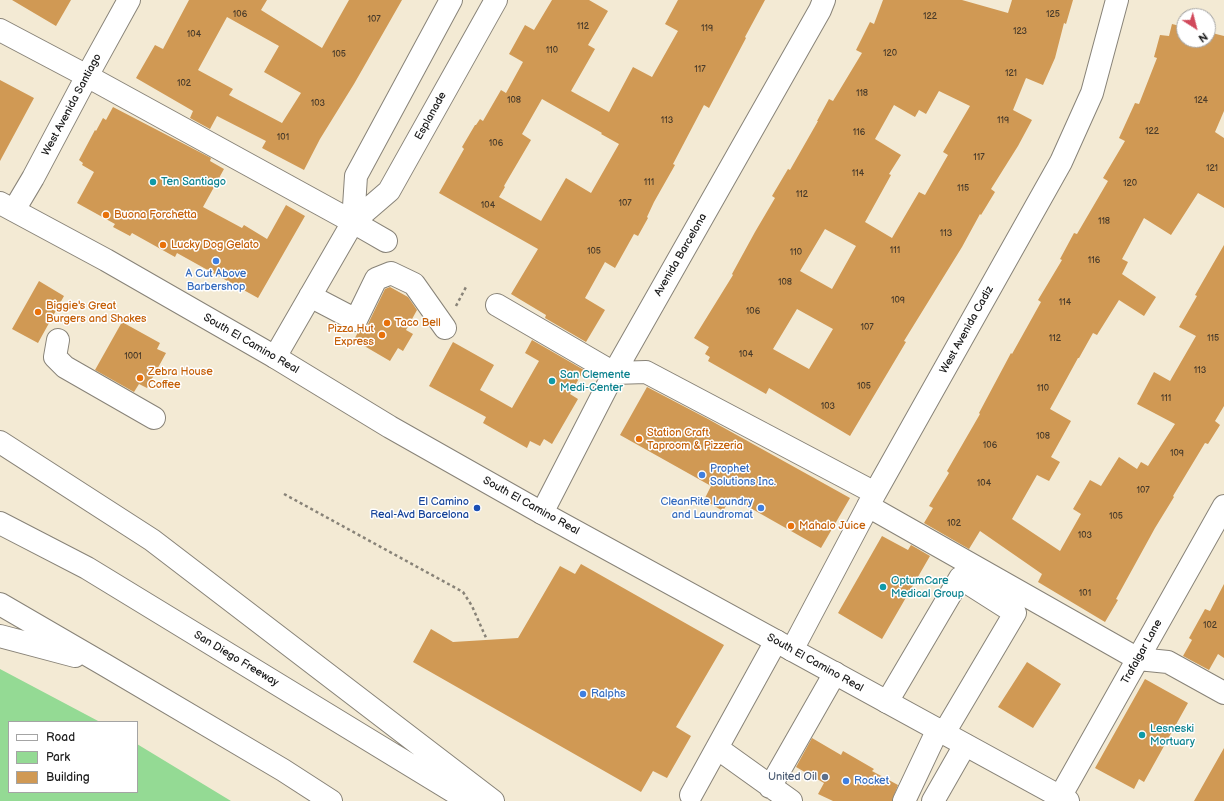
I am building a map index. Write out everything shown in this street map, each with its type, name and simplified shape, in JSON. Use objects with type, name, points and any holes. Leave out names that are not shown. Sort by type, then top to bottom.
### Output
[{"type":"main road","name":"West Avenida Santiago","points":[[7,207],[33,178],[129,0]]},
{"type":"main road","name":"Esplanade","points":[[353,222],[356,176],[451,0]]},
{"type":"main road","name":"Esplanade","points":[[275,357],[353,222],[389,191],[496,0]]},
{"type":"main road","name":"Avenida Barcelona","points":[[542,513],[614,373],[820,10],[824,0]]},
{"type":"main road","name":"West Avenida Cadiz","points":[[691,795],[717,748],[784,645],[872,500],[1060,162],[1092,93],[1117,0]]},
{"type":"main road","points":[[0,30],[87,76],[386,241]]},
{"type":"main road","name":"South El Camino Real","points":[[7,207],[106,260],[542,513],[1064,799]]},
{"type":"main road","points":[[310,296],[356,320],[376,279],[391,273],[414,284],[445,328]]},
{"type":"main road","points":[[497,304],[614,373],[646,372],[872,500],[1138,659],[1168,662],[1224,693]]},
{"type":"main road","points":[[58,340],[55,357],[65,367],[154,418]]},
{"type":"main road","points":[[0,442],[152,540],[493,801]]},
{"type":"main road","name":"Trafalgar Lane","points":[[1064,799],[1138,659],[1224,506]]},
{"type":"main road","name":"San Diego Freeway","points":[[0,523],[88,568],[469,801]]},
{"type":"main road","points":[[887,702],[960,578],[1015,613],[941,731],[904,801]]},
{"type":"main road","points":[[0,604],[283,770],[331,801]]},
{"type":"main road","points":[[0,636],[105,665]]},
{"type":"main road","points":[[770,787],[835,673]]},
{"type":"main road","points":[[933,801],[965,745]]},
{"type":"main road","points":[[717,748],[791,801]]},
{"type":"path","points":[[460,299],[466,287]]},
{"type":"path","points":[[284,494],[463,592],[472,606],[487,640]]},
{"type":"green space","points":[[0,669],[98,721],[8,721],[8,793],[138,793],[138,745],[231,801],[0,801]]},
{"type":"building","points":[[12,0],[71,0],[56,26]]},
{"type":"building","points":[[189,0],[267,0],[261,10],[322,48],[349,0],[402,0],[354,84],[320,139],[304,170],[262,148],[266,141],[217,116],[210,129],[190,118],[193,111],[136,78],[155,45],[163,49]],"holes":[[[227,17],[279,46],[264,72],[301,93],[282,123],[229,95],[233,89],[198,70]]]},
{"type":"building","points":[[552,0],[589,0],[608,11],[588,45],[595,49],[571,91],[609,112],[633,67],[652,77],[678,31],[665,24],[678,0],[765,0],[709,108],[704,105],[638,236],[634,234],[615,268],[605,262],[585,298],[605,310],[586,342],[545,318],[546,315],[511,294],[538,249],[439,193],[464,149],[462,147],[475,125],[480,119],[483,121],[501,90],[506,93],[523,62],[509,54],[525,25],[534,30]],"holes":[[[542,99],[602,133],[601,134],[619,144],[591,193],[566,178],[541,221],[499,197],[531,140],[522,134]]]},
{"type":"building","points":[[883,0],[962,0],[1008,13],[1012,0],[1073,0],[1066,24],[1064,23],[1055,58],[1043,85],[1026,78],[1013,110],[1032,120],[1018,146],[991,189],[995,192],[981,215],[980,214],[962,247],[904,341],[906,342],[850,436],[769,388],[766,394],[708,361],[710,357],[705,354],[709,347],[694,338],[733,275],[732,274],[775,198],[772,196],[788,169],[790,170],[829,99],[833,101],[862,53],[856,50],[870,22],[874,24]],"holes":[[[939,91],[970,106],[943,152],[948,155],[925,195],[919,192],[892,238],[865,222],[891,175],[889,174],[901,155],[875,139],[894,105],[915,117],[919,110],[926,114]],[[825,229],[856,246],[832,289],[800,271]],[[797,309],[833,329],[809,369],[773,349]]]},
{"type":"building","points":[[1172,24],[1176,25],[1176,48],[1216,48],[1216,34],[1224,36],[1224,111],[1215,132],[1224,138],[1224,208],[1198,193],[1171,235],[1144,218],[1122,259],[1128,262],[1122,274],[1156,297],[1144,316],[1119,300],[1097,335],[1093,333],[1050,409],[1071,421],[1051,457],[1060,462],[1049,481],[1037,475],[1012,519],[1060,551],[1081,514],[1073,509],[1090,480],[1101,486],[1119,457],[1137,469],[1141,462],[1148,466],[1175,424],[1137,404],[1154,372],[1170,381],[1196,336],[1179,327],[1197,296],[1195,295],[1224,245],[1224,406],[1215,421],[1220,425],[1208,444],[1205,443],[1173,496],[1174,497],[1155,528],[1105,622],[1038,582],[1042,574],[980,531],[969,549],[924,523],[933,508],[929,506],[949,473],[947,471],[980,414],[979,413],[1011,353],[1012,354],[1041,302],[1038,300],[1062,260],[1060,259],[1074,233],[1077,234],[1108,181],[1103,178],[1125,141],[1119,138],[1135,103],[1139,104],[1157,58],[1154,57],[1160,35],[1169,36]]},
{"type":"building","points":[[0,80],[34,98],[0,161]]},
{"type":"building","name":"Ten Santiago","points":[[113,107],[211,158],[210,161],[224,169],[203,207],[242,228],[244,225],[267,239],[286,205],[305,216],[258,298],[177,253],[175,257],[132,233],[130,236],[113,227],[115,224],[77,203],[94,172],[82,165],[83,163],[79,160],[95,130],[96,131],[103,118],[106,120]]},
{"type":"building","name":"Biggie's Great Burgers and Shakes","points":[[39,281],[64,296],[38,343],[12,329]]},
{"type":"building","points":[[390,287],[408,297],[417,310],[406,330],[413,334],[403,351],[398,348],[390,361],[354,340],[358,332],[367,326],[385,289]]},
{"type":"building","points":[[122,322],[160,343],[157,349],[166,353],[147,388],[139,384],[134,392],[95,370]]},
{"type":"building","name":"San Clemente Medi-Center","points":[[532,340],[584,370],[570,394],[578,399],[552,444],[544,439],[540,446],[530,441],[527,448],[483,423],[486,417],[429,386],[453,342],[494,365],[480,390],[512,408],[539,361],[525,353]]},
{"type":"building","points":[[647,387],[850,498],[821,548],[731,497],[723,511],[704,500],[711,486],[620,435]]},
{"type":"building","name":"OptumCare Medical Group","points":[[882,536],[908,550],[911,545],[930,556],[882,639],[838,613]]},
{"type":"building","name":"Ralphs","points":[[581,564],[724,645],[676,727],[691,736],[667,778],[653,771],[641,792],[413,662],[431,629],[453,642],[518,638],[560,566],[575,574]]},
{"type":"building","points":[[1224,584],[1224,658],[1218,654],[1209,670],[1183,656],[1192,640],[1189,638],[1205,609],[1210,611]]},
{"type":"building","points":[[1027,662],[1061,684],[1033,728],[998,707]]},
{"type":"building","name":"Lesneski Mortuary","points":[[1145,679],[1188,703],[1144,782],[1139,779],[1134,789],[1095,768]]},
{"type":"building","points":[[812,738],[841,755],[843,751],[874,769],[872,771],[898,785],[892,801],[833,801],[818,794],[824,783],[796,767]]},
{"type":"building","points":[[1224,748],[1224,801],[1194,801]]},
{"type":"place","name":"Ten Santiago","points":[[153,182]]},
{"type":"place","name":"Buona Forchetta","points":[[106,215]]},
{"type":"place","name":"Lucky Dog Gelato","points":[[163,245]]},
{"type":"place","name":"A Cut Above Barbershop","points":[[216,261]]},
{"type":"place","name":"Biggie's Great Burgers and Shakes","points":[[38,312]]},
{"type":"place","name":"Taco Bell","points":[[387,323]]},
{"type":"place","name":"Pizza Hut Express","points":[[382,335]]},
{"type":"place","name":"Zebra House Coffee","points":[[140,378]]},
{"type":"place","name":"San Clemente Medi-Center","points":[[552,381]]},
{"type":"place","name":"Station Craft Taproom & Pizzeria","points":[[639,439]]},
{"type":"place","name":"Prophet Solutions Inc.","points":[[702,475]]},
{"type":"place","name":"El Camino Real-Avd Barcelona","points":[[477,508]]},
{"type":"place","name":"CleanRite Laundry and Laundromat","points":[[761,508]]},
{"type":"place","name":"Mahalo Juice","points":[[791,526]]},
{"type":"place","name":"OptumCare Medical Group","points":[[883,587]]},
{"type":"place","name":"Ralphs","points":[[583,694]]},
{"type":"place","name":"Lesneski Mortuary","points":[[1142,735]]},
{"type":"place","name":"United Oil","points":[[825,777]]},
{"type":"place","name":"Rocket","points":[[846,781]]}]
